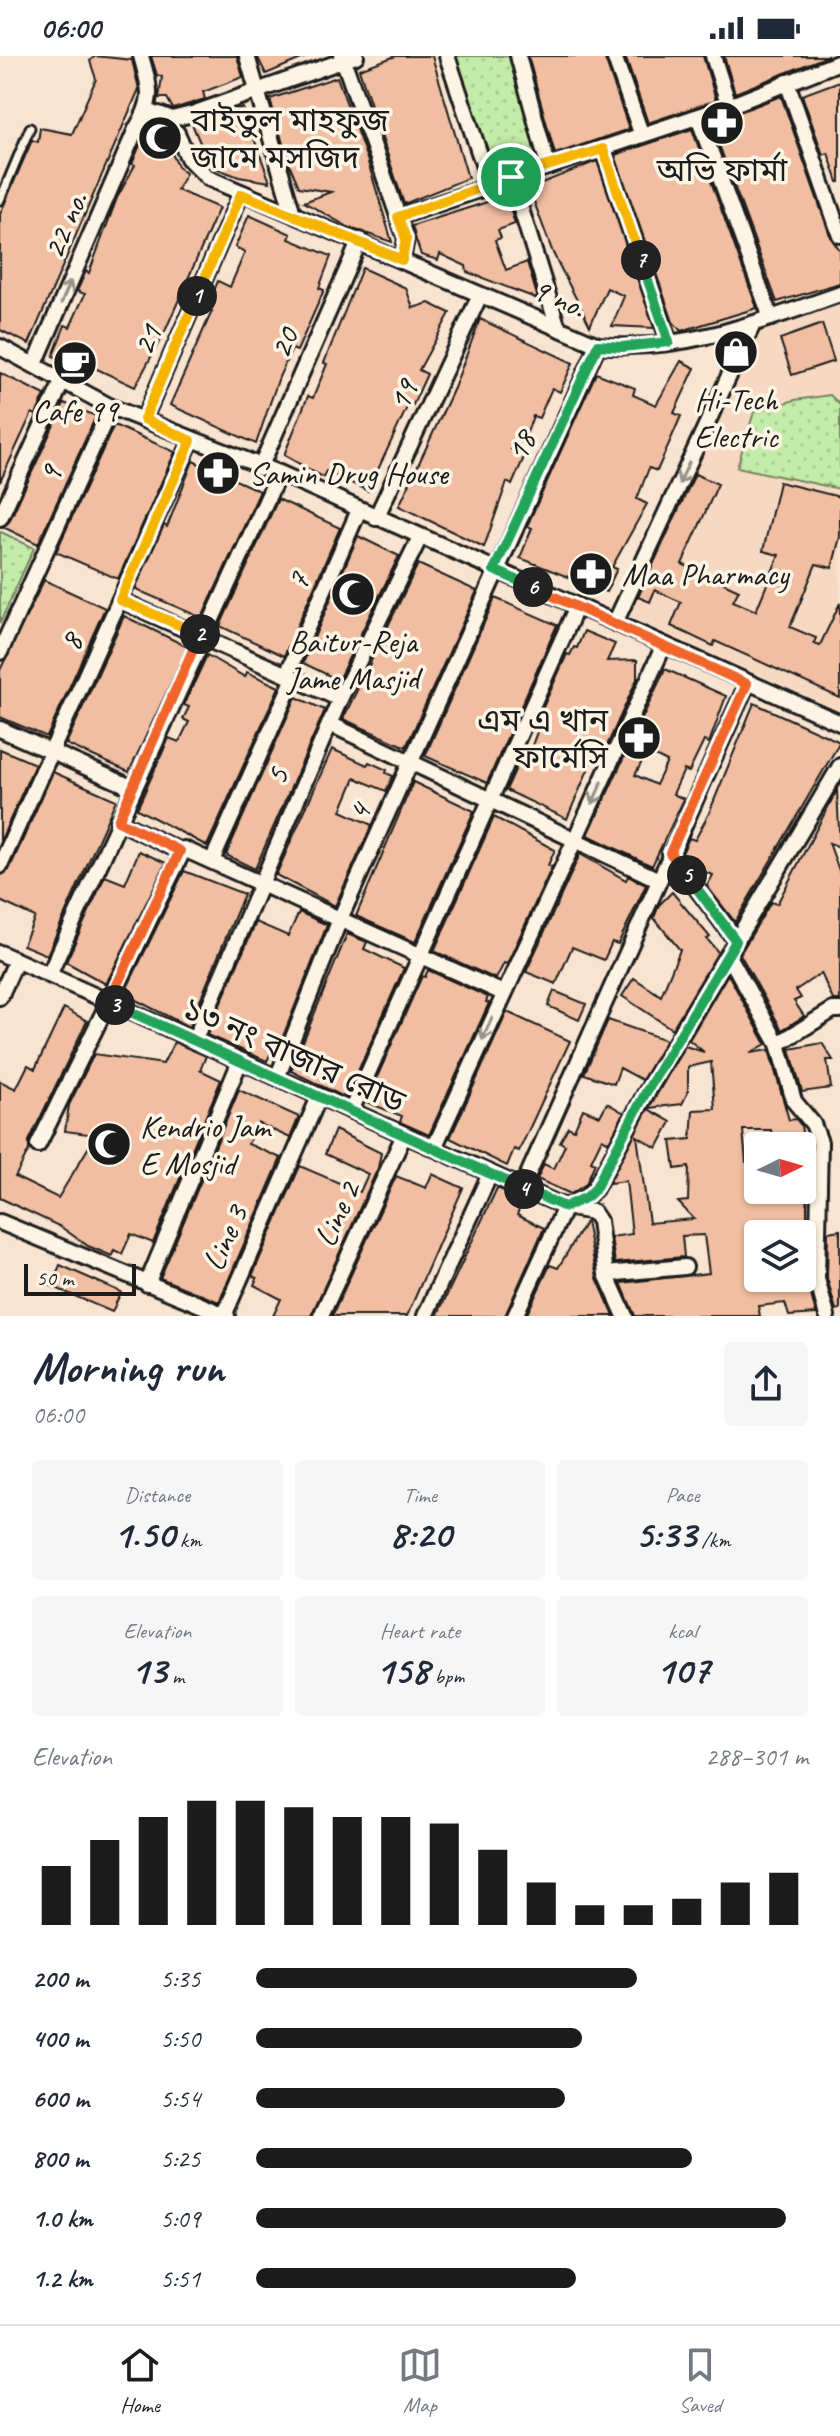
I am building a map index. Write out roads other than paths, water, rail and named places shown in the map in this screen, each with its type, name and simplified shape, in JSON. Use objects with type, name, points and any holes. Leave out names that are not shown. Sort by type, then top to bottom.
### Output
[{"type":"street","points":[[141,56],[151,93],[148,110],[172,119],[347,57],[406,239],[402,260]]},
{"type":"street","points":[[247,56],[293,214]]},
{"type":"street","points":[[447,56],[490,185]]},
{"type":"street","points":[[518,56],[548,166]]},
{"type":"street","points":[[614,56],[641,133]]},
{"type":"street","points":[[713,56],[729,106]]},
{"type":"street","points":[[398,217],[729,106],[832,61]]},
{"type":"street","points":[[787,82],[840,235]]},
{"type":"street","name":"9 no.","points":[[148,110],[177,133],[188,158],[208,178],[360,240],[598,345],[622,347],[669,342],[752,326],[840,294]]},
{"type":"street","name":"22 no.","points":[[35,364],[136,129],[148,110]]},
{"type":"street","points":[[698,117],[771,318]]},
{"type":"street","points":[[603,149],[669,342]]},
{"type":"street","points":[[511,177],[558,328]]},
{"type":"street","name":"21","points":[[144,419],[241,194]]},
{"type":"street","name":"20","points":[[260,468],[360,240]]},
{"type":"street","name":"19","points":[[376,518],[480,295]]},
{"type":"street","points":[[615,623],[752,326]]},
{"type":"street","name":"18","points":[[494,570],[598,345]]},
{"type":"street","points":[[0,365],[4,348],[111,407],[279,473],[840,723]]},
{"type":"street","points":[[0,518],[63,380]]},
{"type":"street","name":"9","points":[[0,652],[111,407]]},
{"type":"street","name":"8","points":[[0,866],[191,441]]},
{"type":"street","points":[[49,975],[202,635],[279,473]]},
{"type":"street","name":"7","points":[[212,861],[359,510]]},
{"type":"street","name":"5","points":[[194,1041],[340,699],[420,537]]},
{"type":"street","name":"4","points":[[277,1078],[340,919],[413,763],[494,570]]},
{"type":"street","points":[[120,600],[340,699]]},
{"type":"street","points":[[351,1111],[577,606]]},
{"type":"street","points":[[434,1148],[664,645]]},
{"type":"street","points":[[522,1188],[657,879],[747,684]]},
{"type":"street","points":[[330,724],[657,879]]},
{"type":"street","points":[[0,729],[133,788]]},
{"type":"street","points":[[515,1316],[565,1207],[587,1197],[595,1189],[645,1094],[840,766]]},
{"type":"street","points":[[118,821],[503,993]]},
{"type":"street","points":[[38,1145],[180,851]]},
{"type":"street","points":[[670,853],[736,941]]},
{"type":"street","name":"১৩ নং বাজার রোড","points":[[0,953],[565,1207],[593,1212],[599,1221],[606,1274],[625,1316]]},
{"type":"street","points":[[729,956],[778,1044],[794,1101],[813,1124],[820,1142],[817,1279],[827,1316]]},
{"type":"street","points":[[0,997],[16,961]]},
{"type":"street","points":[[778,1044],[833,1010],[840,1010]]},
{"type":"street","points":[[147,1284],[240,1061]]},
{"type":"street","name":"Line 3","points":[[225,1316],[319,1097]]},
{"type":"street","name":"Line 2","points":[[321,1316],[404,1135]]},
{"type":"street","points":[[425,1316],[490,1174]]},
{"type":"street","points":[[0,1222],[225,1316]]},
{"type":"street","points":[[606,1274],[685,1267]]},
{"type":"lane","points":[[0,200],[4,176],[30,128]]},
{"type":"place","name":"অভি ফার্মা","points":[[722,123]]},
{"type":"place","name":"বাইতুল মাহফুজ জামে মসজিদ","points":[[160,138]]},
{"type":"place","name":"Hi-Tech Electric","points":[[736,352]]},
{"type":"place","name":"Cafe 99","points":[[75,363]]},
{"type":"place","name":"Samin Drug House","points":[[218,473]]},
{"type":"place","name":"Maa Pharmacy","points":[[591,574]]},
{"type":"place","name":"Baitur-Reja Jame Masjid","points":[[353,594]]},
{"type":"place","name":"এম এ খান ফার্মেসি","points":[[639,738]]},
{"type":"place","name":"Kendrio Jam E Mosjid","points":[[109,1144]]}]
